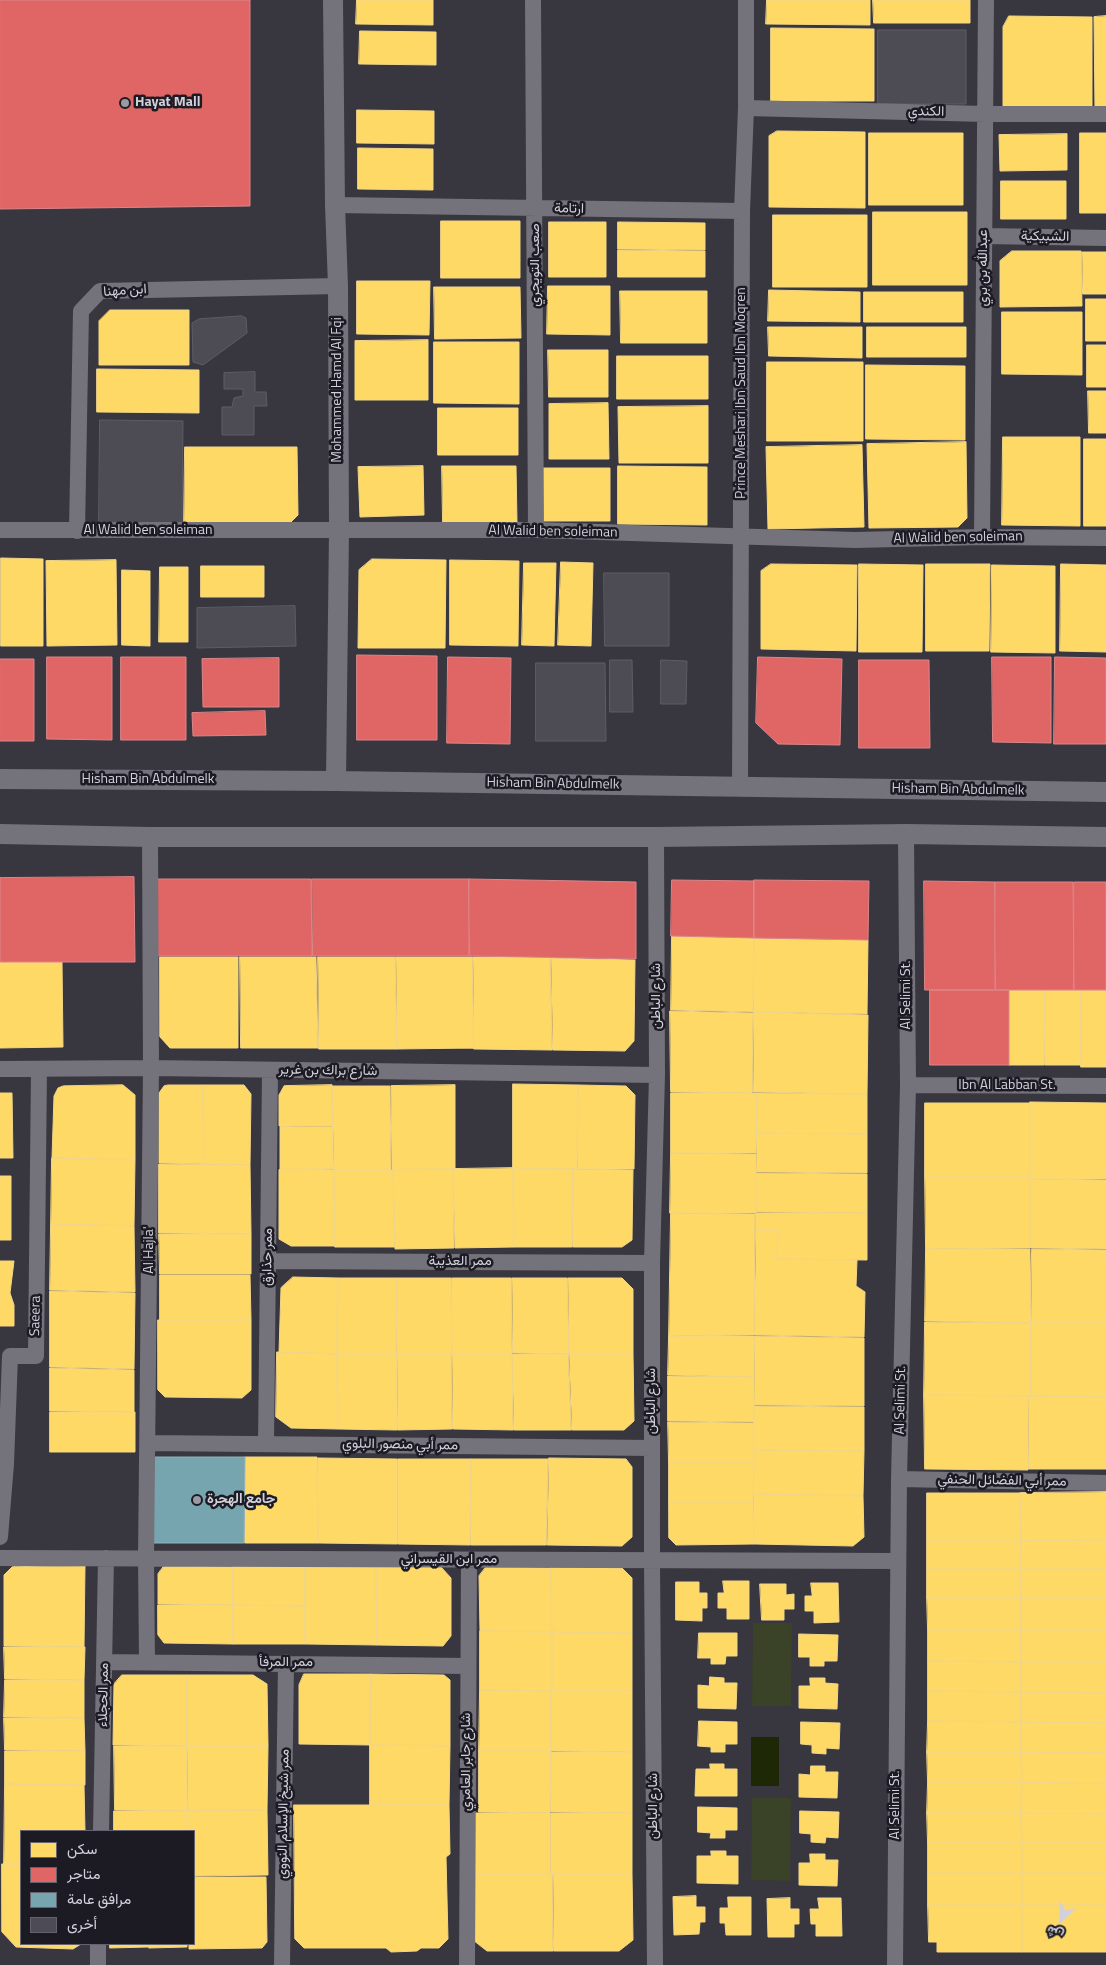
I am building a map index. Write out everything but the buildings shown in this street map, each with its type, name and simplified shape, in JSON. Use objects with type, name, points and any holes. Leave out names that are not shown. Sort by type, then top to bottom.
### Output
[{"type":"street","name":"Mohammed Hamd Al Fqi","points":[[333,0],[335,205],[338,286],[339,531],[336,781]]},
{"type":"street","name":"صعب التويجري","points":[[534,0],[536,530]]},
{"type":"street","name":"Prince Meshari Ibn Saud Ibn Moqren","points":[[740,787],[742,211],[746,108],[746,0]]},
{"type":"street","name":"عبدالله بن بري","points":[[982,537],[986,0]]},
{"type":"street","name":"الكندي","points":[[746,108],[986,114],[1106,114]]},
{"type":"street","name":"ارتامة","points":[[335,205],[742,211]]},
{"type":"street","name":"الشبيكية","points":[[985,236],[1106,238]]},
{"type":"street","name":"ابن مهنا","points":[[77,531],[81,311],[100,291],[338,286]]},
{"type":"street","name":"Al Walid ben soleiman","points":[[0,530],[536,530],[742,538],[855,540],[982,537],[1106,538]]},
{"type":"street","name":"Hisham Bin Abdulmelk","points":[[0,779],[336,781],[1106,792]]},
{"type":"street","points":[[0,834],[150,837],[656,838],[906,834],[1106,837]]},
{"type":"street","name":"Al Selimi St.","points":[[895,1965],[899,1479],[908,1085],[906,834]]},
{"type":"street","name":"Al Hajla'","points":[[147,1662],[146,1558],[149,1443],[151,1068],[150,837]]},
{"type":"street","name":"شارع الباطن","points":[[655,1965],[652,1263],[657,1075],[656,838]]},
{"type":"street","name":"شارع براك بن غرير","points":[[0,1069],[151,1068],[657,1075]]},
{"type":"street","name":"Saeera","points":[[0,1537],[5,1356],[36,1356],[39,1069]]},
{"type":"street","name":"ممر حذارق","points":[[266,1444],[270,1070]]},
{"type":"street","name":"Ibn Al Labban St.","points":[[908,1085],[1106,1086]]},
{"type":"street","name":"ممر العذيبة","points":[[269,1261],[652,1263]]},
{"type":"street","name":"ممر أبي منصور البلوي","points":[[149,1443],[652,1448]]},
{"type":"street","name":"ممر أبي الفضائل الحنفي","points":[[899,1479],[1106,1483]]},
{"type":"street","name":"ممر ابن القيسراني","points":[[0,1558],[898,1562]]},
{"type":"street","name":"ممر الحجلاء","points":[[101,1830],[106,1558]]},
{"type":"street","name":"شارع جابر العامري","points":[[467,1965],[469,1560]]},
{"type":"street","name":"ممر المرفأ","points":[[104,1662],[286,1662],[468,1666]]},
{"type":"street","name":"ممر شيخ الإسلام النووي","points":[[282,1965],[286,1662]]},
{"type":"street","points":[[98,1945],[98,1965]]},
{"type":"shaded area","points":[[753,1623],[792,1623],[791,1706],[752,1706]]},
{"type":"shaded area","points":[[751,1737],[779,1737],[779,1786],[751,1786]]},
{"type":"shaded area","points":[[752,1798],[791,1798],[790,1881],[751,1880]]},
{"type":"place","name":"Hayat Mall","points":[[125,103]]},
{"type":"place","name":"جامع الهجرة","points":[[197,1500]]}]
